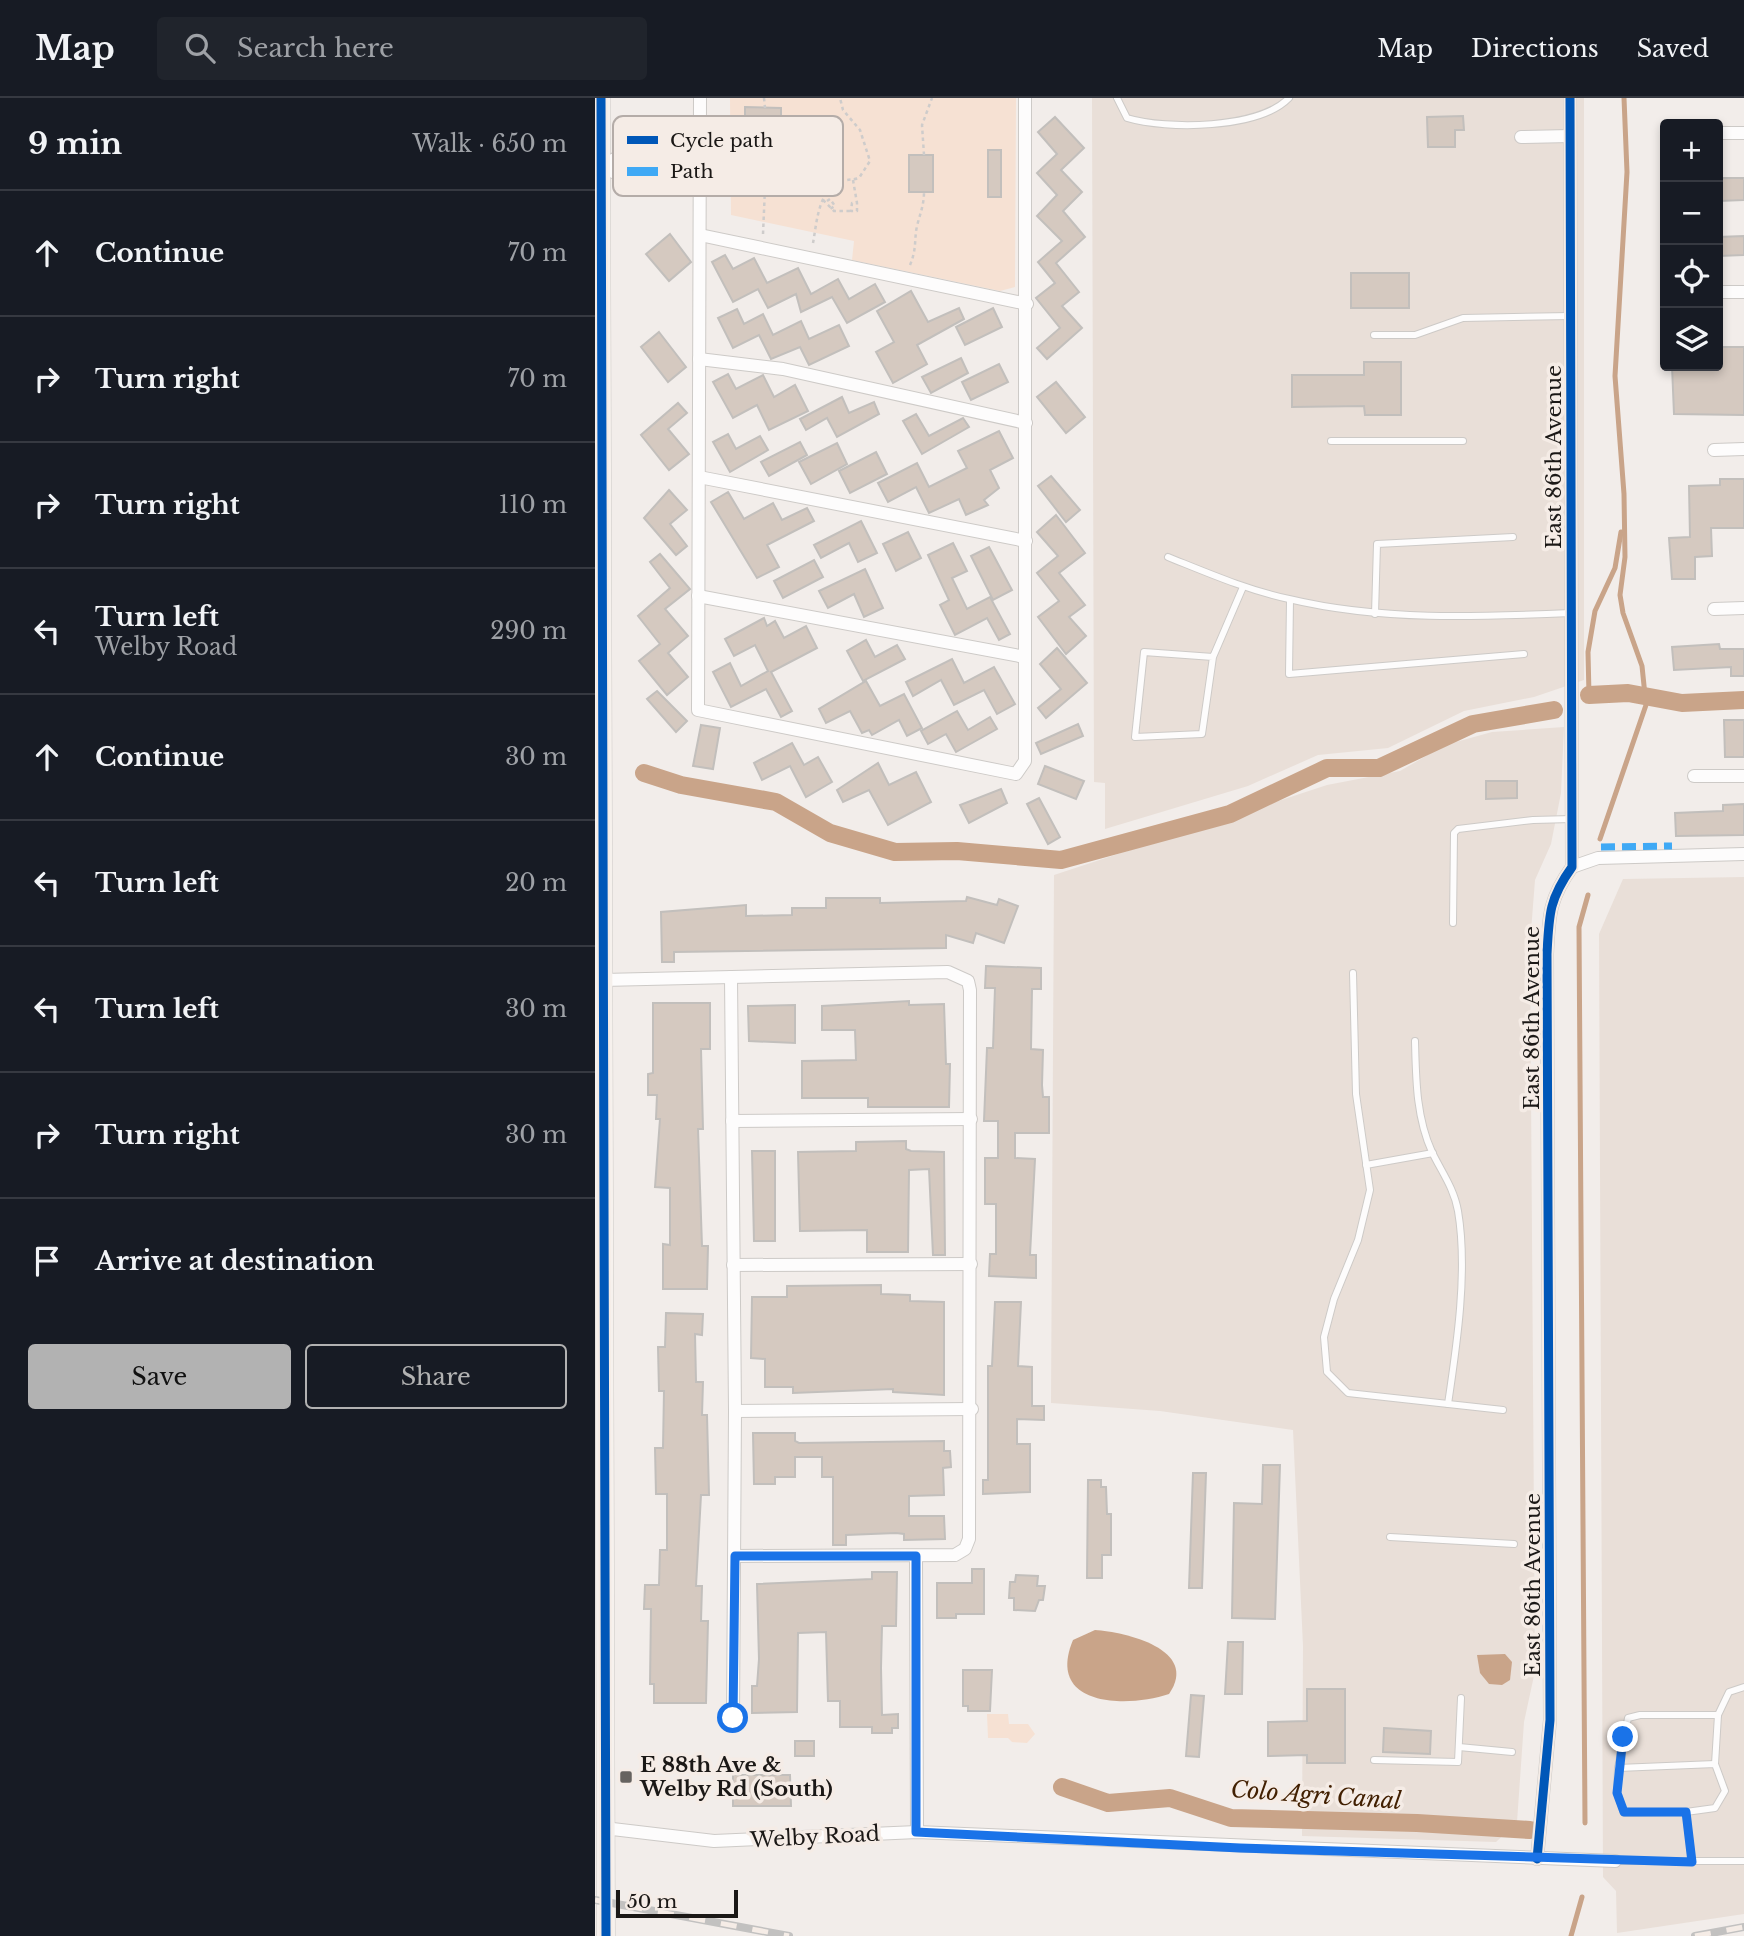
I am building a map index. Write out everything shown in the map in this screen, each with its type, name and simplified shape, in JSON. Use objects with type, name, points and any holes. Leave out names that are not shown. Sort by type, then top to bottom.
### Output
[{"type":"main road","points":[[601,98],[598,863],[603,980],[606,1936]]},
{"type":"street","points":[[699,98],[699,116]]},
{"type":"street","points":[[700,196],[698,710],[1016,774],[1025,761],[1025,98]]},
{"type":"street","name":"East 86th Avenue","points":[[1538,1859],[1546,1784],[1550,1706],[1548,922],[1555,891],[1572,867],[1570,98]]},
{"type":"street","points":[[1723,133],[1744,133]]},
{"type":"street","points":[[1521,137],[1570,135]]},
{"type":"street","points":[[601,166],[613,160]]},
{"type":"street","points":[[601,166],[613,172]]},
{"type":"street","points":[[700,235],[1027,304]]},
{"type":"street","points":[[1723,292],[1744,292]]},
{"type":"street","points":[[699,359],[783,369],[1026,423]]},
{"type":"street","points":[[1714,450],[1744,450]]},
{"type":"street","points":[[699,477],[1026,541]]},
{"type":"street","points":[[698,596],[1025,657]]},
{"type":"street","points":[[1714,609],[1744,608]]},
{"type":"street","points":[[1694,776],[1744,775]]},
{"type":"street","points":[[1572,867],[1598,858],[1744,854]]},
{"type":"street","points":[[603,980],[959,974],[968,981],[972,1409],[969,1539],[961,1553],[916,1556],[735,1556]]},
{"type":"street","points":[[731,977],[735,1411],[733,1718]]},
{"type":"street","points":[[732,1121],[971,1119]]},
{"type":"street","points":[[733,1265],[971,1264]]},
{"type":"street","points":[[735,1411],[972,1409]]},
{"type":"street","points":[[916,1556],[916,1832]]},
{"type":"street","name":"Welby Road","points":[[604,1828],[714,1841],[916,1832],[1615,1861]]},
{"type":"lane","points":[[1117,98],[1127,118],[1168,125],[1260,115],[1280,107],[1289,98]]},
{"type":"lane","points":[[1374,335],[1415,335],[1463,318],[1570,316]]},
{"type":"lane","points":[[1331,441],[1463,441]]},
{"type":"lane","points":[[1375,614],[1377,544],[1513,537]]},
{"type":"lane","points":[[1168,557],[1243,587],[1290,600],[1375,614],[1481,617],[1573,613]]},
{"type":"lane","points":[[1213,657],[1144,652],[1135,737],[1202,734],[1213,657],[1243,587]]},
{"type":"lane","points":[[1290,600],[1289,674],[1524,654]]},
{"type":"lane","points":[[1453,923],[1454,833],[1458,829],[1533,820],[1572,820]]},
{"type":"lane","points":[[1353,973],[1356,1094],[1370,1190],[1358,1240],[1334,1299],[1324,1338],[1328,1372],[1347,1393],[1503,1410]]},
{"type":"lane","points":[[1415,1041],[1416,1083],[1423,1124],[1433,1153],[1445,1172],[1458,1210],[1461,1279],[1448,1404]]},
{"type":"lane","points":[[1366,1165],[1433,1153]]},
{"type":"lane","points":[[1390,1537],[1514,1544]]},
{"type":"lane","points":[[1718,1715],[1640,1715],[1628,1718],[1618,1768],[1617,1793],[1624,1812],[1686,1812],[1715,1808],[1725,1791],[1715,1764],[1718,1715],[1728,1692],[1744,1687]]},
{"type":"lane","points":[[1374,1760],[1458,1762],[1461,1698]]},
{"type":"lane","points":[[1459,1747],[1512,1752]]},
{"type":"lane","points":[[1618,1768],[1715,1764]]},
{"type":"lane","points":[[1686,1812],[1692,1862]]},
{"type":"lane","points":[[1615,1861],[1744,1861]]},
{"type":"path","points":[[765,98],[765,108]]},
{"type":"path","points":[[840,98],[843,110],[860,130],[870,161],[865,173],[843,182]]},
{"type":"path","points":[[924,155],[922,125],[932,98]]},
{"type":"path","points":[[824,201],[830,209],[839,212],[851,211],[852,203],[857,203],[853,180]]},
{"type":"path","points":[[907,279],[917,248],[917,227],[923,210],[924,192]]},
{"type":"path","points":[[760,248],[765,223],[765,196]]},
{"type":"path","points":[[810,258],[824,201],[828,196]]},
{"type":"shaded area","points":[[730,98],[1016,98],[1015,287],[1000,291],[852,260],[854,241],[731,215],[731,196],[843,196],[843,116],[730,116]]},
{"type":"shaded area","points":[[1092,98],[1584,98],[1584,680],[1534,697],[1464,711],[1388,748],[1318,755],[1248,786],[1105,829],[1105,783],[1094,782]]},
{"type":"shaded area","points":[[1564,727],[1561,793],[1551,844],[1535,880],[1530,944],[1535,1671],[1524,1722],[1517,1822],[1496,1842],[1302,1836],[1303,1646],[1293,1430],[1160,1411],[1051,1403],[1054,875],[1327,785],[1400,771],[1445,745],[1492,732]]},
{"type":"shaded area","points":[[1744,877],[1744,1914],[1617,1933],[1616,1891],[1603,1877],[1599,934],[1623,879]]},
{"type":"shaded area","points":[[1095,1630],[1140,1639],[1167,1655],[1175,1665],[1176,1678],[1169,1694],[1132,1701],[1113,1701],[1080,1690],[1070,1679],[1067,1662],[1073,1640]]},
{"type":"shaded area","points":[[1505,1654],[1512,1662],[1510,1680],[1502,1685],[1489,1684],[1480,1673],[1477,1655]]},
{"type":"shaded area","points":[[987,1714],[1008,1714],[1009,1724],[1028,1724],[1035,1734],[1027,1743],[1012,1742],[1008,1738],[988,1738]]},
{"type":"building","points":[[745,107],[781,108],[781,116],[745,116]]},
{"type":"building","points":[[1463,116],[1464,130],[1455,130],[1455,147],[1428,147],[1427,117]]},
{"type":"building","points":[[1055,117],[1084,148],[1061,170],[1082,192],[1063,211],[1085,237],[1056,263],[1079,292],[1062,306],[1082,328],[1047,359],[1037,348],[1060,328],[1036,298],[1055,283],[1038,262],[1062,241],[1037,216],[1057,195],[1037,173],[1057,154],[1038,132]]},
{"type":"building","points":[[988,150],[1001,150],[1001,197],[988,197]]},
{"type":"building","points":[[909,155],[933,155],[933,192],[909,192]]},
{"type":"building","points":[[1723,178],[1744,178],[1744,200],[1723,201]]},
{"type":"building","points":[[670,234],[691,262],[669,281],[646,254]]},
{"type":"building","points":[[1744,236],[1744,255],[1723,256],[1723,237]]},
{"type":"building","points":[[725,255],[733,269],[754,258],[767,283],[798,268],[811,294],[838,279],[849,299],[875,284],[885,302],[847,323],[832,297],[801,312],[796,294],[768,308],[758,289],[733,302],[712,262]]},
{"type":"building","points":[[1351,273],[1409,273],[1409,308],[1351,308]]},
{"type":"building","points":[[911,291],[928,322],[959,308],[964,319],[917,345],[927,364],[893,383],[876,352],[894,342],[877,311]]},
{"type":"building","points":[[993,308],[1002,327],[965,345],[956,327]]},
{"type":"building","points":[[737,309],[744,324],[763,314],[773,335],[801,321],[809,339],[839,325],[849,346],[809,365],[800,347],[771,359],[759,335],[733,348],[718,318]]},
{"type":"building","points":[[659,332],[686,367],[668,382],[641,347]]},
{"type":"building","points":[[1723,347],[1744,347],[1744,415],[1674,414],[1672,371],[1723,371]]},
{"type":"building","points":[[961,358],[968,373],[931,393],[922,377]]},
{"type":"building","points":[[1364,362],[1401,362],[1401,415],[1365,415],[1364,406],[1292,407],[1292,375],[1364,375]]},
{"type":"building","points":[[999,364],[1008,382],[971,400],[962,382]]},
{"type":"building","points":[[728,374],[736,389],[763,375],[774,397],[795,385],[808,411],[769,430],[757,405],[733,418],[713,382]]},
{"type":"building","points":[[1056,382],[1085,417],[1066,433],[1037,397]]},
{"type":"building","points":[[842,397],[849,413],[874,402],[879,414],[837,437],[827,418],[806,430],[800,419]]},
{"type":"building","points":[[678,403],[687,413],[668,429],[689,454],[669,470],[641,435]]},
{"type":"building","points":[[916,414],[929,436],[963,418],[969,427],[922,454],[903,421]]},
{"type":"building","points":[[999,431],[1013,458],[990,470],[999,488],[984,500],[988,505],[966,515],[959,499],[929,513],[916,487],[888,502],[878,483],[917,463],[929,487],[967,468],[958,451]]},
{"type":"building","points":[[728,434],[736,449],[760,436],[768,450],[730,472],[713,442]]},
{"type":"building","points":[[800,442],[807,455],[769,476],[761,462]]},
{"type":"building","points":[[837,443],[847,464],[811,484],[799,462]]},
{"type":"building","points":[[876,452],[887,474],[850,493],[839,471]]},
{"type":"building","points":[[1051,476],[1080,510],[1066,522],[1038,486]]},
{"type":"building","points":[[1720,479],[1744,479],[1744,528],[1711,528],[1712,556],[1695,557],[1695,579],[1672,579],[1669,538],[1690,537],[1689,486],[1720,485]]},
{"type":"building","points":[[669,490],[687,510],[670,524],[687,546],[676,555],[644,518]]},
{"type":"building","points":[[728,492],[744,519],[773,503],[782,520],[807,508],[814,521],[767,545],[779,567],[757,578],[711,502]]},
{"type":"building","points":[[1056,515],[1085,553],[1059,573],[1085,605],[1069,617],[1086,636],[1066,654],[1038,617],[1059,601],[1037,573],[1058,556],[1037,532]]},
{"type":"building","points":[[861,521],[877,553],[858,562],[849,543],[821,558],[814,545]]},
{"type":"building","points":[[908,532],[921,558],[896,571],[883,544]]},
{"type":"building","points":[[953,543],[967,571],[952,578],[967,609],[990,597],[1010,634],[999,640],[987,618],[955,635],[940,605],[949,600],[928,555]]},
{"type":"building","points":[[989,547],[1012,590],[993,600],[971,556]]},
{"type":"building","points":[[660,554],[690,589],[665,609],[688,636],[668,653],[688,677],[667,695],[639,661],[660,644],[638,616],[670,588],[650,562]]},
{"type":"building","points":[[814,560],[823,577],[783,598],[774,581]]},
{"type":"building","points":[[865,569],[883,608],[864,617],[854,594],[828,608],[819,591]]},
{"type":"building","points":[[764,618],[767,626],[775,621],[784,638],[806,626],[817,648],[771,672],[792,711],[781,717],[766,689],[731,707],[713,672],[730,663],[741,686],[768,671],[755,645],[734,656],[725,639]]},
{"type":"building","points":[[866,640],[875,657],[897,645],[905,659],[863,681],[847,651]]},
{"type":"building","points":[[1719,644],[1720,649],[1744,649],[1744,676],[1731,676],[1731,667],[1674,670],[1672,647]]},
{"type":"building","points":[[1057,648],[1087,683],[1046,718],[1038,708],[1061,689],[1040,664]]},
{"type":"building","points":[[952,659],[964,683],[994,667],[1015,704],[997,714],[984,690],[954,705],[941,680],[913,696],[906,682]]},
{"type":"building","points":[[866,681],[880,706],[904,694],[922,728],[907,736],[899,720],[872,735],[869,730],[862,733],[850,711],[826,723],[819,709]]},
{"type":"building","points":[[657,691],[687,721],[676,732],[647,699]]},
{"type":"building","points":[[957,711],[968,730],[990,717],[997,729],[956,752],[946,734],[928,744],[921,731]]},
{"type":"building","points":[[1724,720],[1744,720],[1744,757],[1725,757]]},
{"type":"building","points":[[1078,724],[1083,736],[1041,754],[1036,743]]},
{"type":"building","points":[[701,725],[720,728],[713,769],[693,766]]},
{"type":"building","points":[[792,743],[804,765],[818,757],[832,782],[806,797],[790,766],[762,780],[754,763]]},
{"type":"building","points":[[878,763],[889,785],[916,772],[931,802],[888,825],[869,790],[843,802],[837,790]]},
{"type":"building","points":[[1045,766],[1084,781],[1076,799],[1038,784]]},
{"type":"building","points":[[1486,781],[1517,781],[1517,798],[1486,799]]},
{"type":"building","points":[[1001,789],[1007,803],[969,823],[960,805]]},
{"type":"building","points":[[1039,798],[1060,837],[1048,844],[1027,804]]},
{"type":"building","points":[[1744,804],[1744,835],[1676,836],[1675,813],[1723,811],[1723,805]]},
{"type":"building","points":[[967,897],[997,905],[999,899],[1018,906],[1004,943],[976,933],[973,943],[946,935],[946,948],[674,952],[674,962],[662,962],[661,912],[746,905],[746,916],[792,915],[792,908],[826,908],[826,898],[880,898],[880,903],[966,901]]},
{"type":"building","points":[[986,966],[1041,968],[1041,989],[1032,989],[1031,1049],[1043,1050],[1042,1085],[1043,1097],[1049,1097],[1049,1133],[1015,1133],[1015,1158],[1035,1159],[1030,1255],[1036,1255],[1036,1278],[989,1276],[990,1254],[996,1254],[996,1204],[985,1204],[985,1158],[998,1158],[998,1121],[984,1121],[987,1048],[993,1048],[995,988],[985,988]]},
{"type":"building","points":[[909,1001],[909,1005],[944,1004],[946,1064],[950,1064],[949,1107],[868,1107],[868,1098],[802,1098],[802,1061],[856,1060],[855,1030],[822,1030],[822,1006]]},
{"type":"building","points":[[653,1003],[710,1003],[710,1049],[701,1049],[703,1129],[698,1129],[702,1246],[708,1246],[707,1289],[663,1289],[663,1244],[670,1245],[670,1188],[655,1187],[660,1119],[656,1119],[657,1095],[648,1095],[648,1074],[653,1073]]},
{"type":"building","points":[[795,1005],[795,1043],[749,1041],[748,1006]]},
{"type":"building","points":[[906,1141],[906,1149],[911,1151],[944,1152],[945,1255],[933,1255],[929,1169],[909,1170],[908,1252],[867,1252],[867,1230],[800,1231],[798,1152],[856,1151],[856,1142]]},
{"type":"building","points":[[752,1151],[775,1151],[775,1241],[754,1241]]},
{"type":"building","points":[[881,1285],[881,1294],[910,1295],[910,1301],[944,1302],[944,1395],[893,1392],[893,1389],[793,1393],[793,1387],[765,1387],[765,1359],[751,1358],[752,1297],[787,1297],[787,1286]]},
{"type":"building","points":[[995,1302],[1021,1302],[1018,1366],[1032,1367],[1032,1406],[1044,1406],[1044,1420],[1017,1419],[1017,1444],[1030,1444],[1030,1492],[983,1494],[983,1480],[988,1480],[988,1366],[992,1366]]},
{"type":"building","points":[[666,1313],[703,1314],[702,1335],[695,1334],[696,1382],[703,1382],[702,1415],[707,1415],[709,1495],[701,1495],[696,1586],[702,1586],[701,1621],[708,1621],[706,1703],[654,1703],[654,1684],[650,1684],[651,1609],[644,1609],[645,1585],[659,1585],[660,1550],[667,1550],[667,1494],[656,1494],[655,1448],[663,1448],[664,1391],[659,1391],[658,1347],[665,1347]]},
{"type":"building","points":[[753,1433],[795,1433],[795,1441],[799,1443],[944,1441],[944,1451],[950,1451],[951,1467],[943,1468],[944,1495],[909,1496],[909,1516],[944,1516],[945,1539],[904,1540],[904,1534],[896,1533],[846,1535],[846,1545],[833,1545],[833,1477],[822,1477],[822,1457],[795,1457],[795,1477],[775,1477],[775,1484],[754,1484]]},
{"type":"building","points":[[1263,1465],[1280,1465],[1275,1619],[1232,1618],[1234,1503],[1262,1504]]},
{"type":"building","points":[[1193,1473],[1206,1473],[1202,1588],[1189,1588]]},
{"type":"building","points":[[1088,1480],[1101,1480],[1101,1487],[1106,1487],[1107,1514],[1111,1514],[1111,1555],[1102,1555],[1102,1578],[1087,1578]]},
{"type":"building","points":[[972,1569],[984,1569],[984,1614],[956,1614],[956,1618],[937,1618],[937,1583],[972,1583]]},
{"type":"building","points":[[872,1572],[897,1572],[896,1626],[882,1626],[881,1668],[882,1715],[898,1714],[898,1728],[892,1728],[892,1733],[872,1733],[872,1727],[840,1727],[840,1701],[828,1701],[826,1632],[798,1633],[797,1712],[752,1713],[752,1686],[757,1686],[759,1659],[757,1584],[872,1579]]},
{"type":"building","points":[[1016,1575],[1038,1576],[1037,1586],[1045,1586],[1043,1600],[1039,1600],[1035,1611],[1014,1610],[1014,1598],[1009,1598],[1010,1582],[1015,1582]]},
{"type":"building","points":[[1228,1642],[1243,1642],[1242,1694],[1225,1694]]},
{"type":"building","points":[[963,1670],[992,1670],[990,1711],[968,1711],[968,1706],[963,1706]]},
{"type":"building","points":[[1307,1689],[1345,1689],[1345,1763],[1307,1763],[1307,1755],[1268,1756],[1268,1722],[1307,1721]]},
{"type":"building","points":[[1191,1695],[1204,1696],[1199,1757],[1186,1756]]},
{"type":"building","points":[[1384,1728],[1431,1731],[1430,1754],[1383,1752]]},
{"type":"building","points":[[795,1741],[814,1741],[814,1756],[795,1756]]},
{"type":"building","points":[[733,1775],[790,1775],[791,1806],[733,1806]]},
{"type":"waterway","points":[[1600,839],[1646,705],[1642,666],[1623,613],[1620,595],[1625,557],[1624,494],[1615,376],[1627,172],[1624,98]]},
{"type":"waterway","points":[[1589,695],[1588,652],[1595,611],[1615,568],[1621,532]]},
{"type":"waterway","points":[[1589,695],[1628,693],[1682,703],[1744,700]]},
{"type":"waterway","points":[[644,773],[681,785],[776,802],[830,833],[895,852],[957,851],[1061,860],[1230,814],[1327,768],[1379,768],[1473,724],[1554,710]]},
{"type":"waterway","points":[[1585,1823],[1579,927],[1588,895]]},
{"type":"waterway","name":"Colo Agri Canal","points":[[1062,1787],[1108,1803],[1170,1798],[1231,1818],[1417,1823],[1530,1830]]},
{"type":"waterway","points":[[1571,1936],[1582,1897]]},
{"type":"railway","points":[[595,1900],[789,1936]]},
{"type":"railway","points":[[1695,1936],[1744,1927]]},
{"type":"marked path","points":[[1601,847],[1672,846]]},
{"type":"cycle path","points":[[601,98],[606,1936]]},
{"type":"cycle path","points":[[1537,1859],[1550,1720],[1547,954],[1552,908],[1572,867],[1570,98]]},
{"type":"place","name":"E 88th Ave & Welby Rd (South)","points":[[626,1777]]},
{"type":"route","points":[[733,1718],[735,1556],[916,1556],[916,1832],[1240,1848],[1692,1862],[1686,1812],[1624,1812],[1617,1793],[1623,1737]]}]
